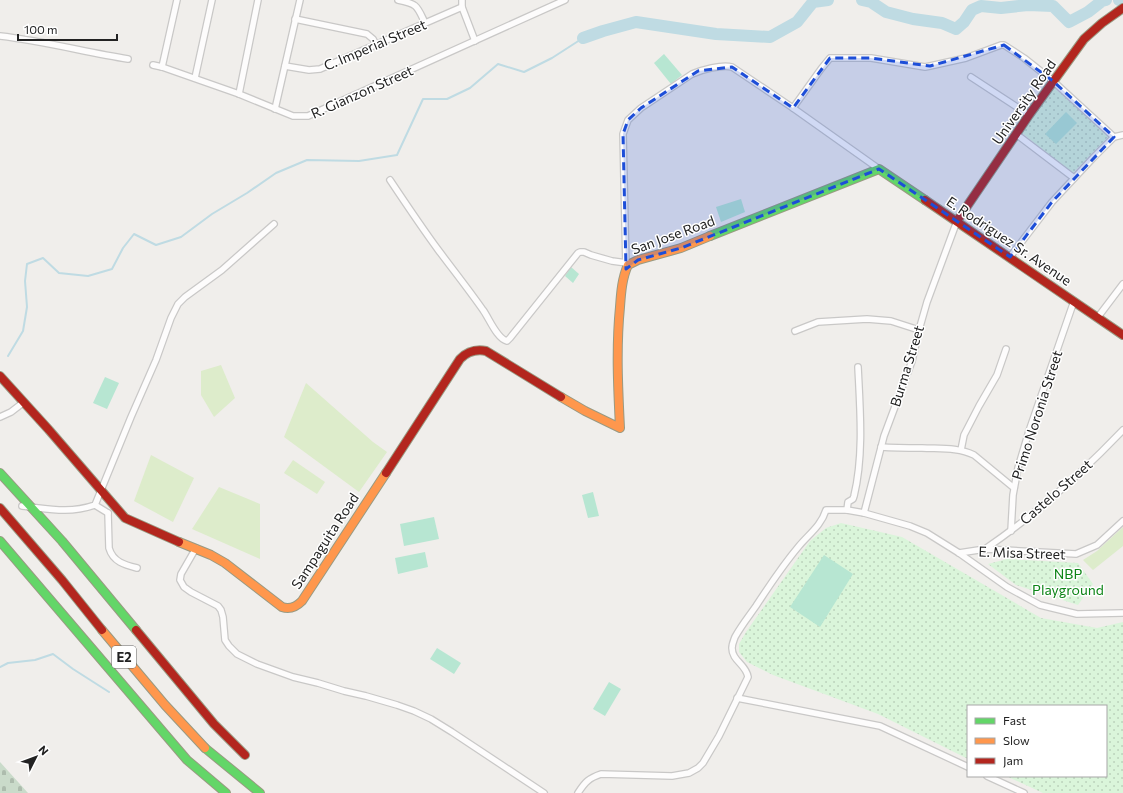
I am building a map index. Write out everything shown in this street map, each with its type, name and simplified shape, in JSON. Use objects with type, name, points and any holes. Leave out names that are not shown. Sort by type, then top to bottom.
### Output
[{"type":"main road","name":"University Road","points":[[958,221],[1029,115],[1084,39],[1102,22],[1122,9]]},
{"type":"main road","name":"E. Rodriguez Sr. Avenue","points":[[879,169],[958,221],[1123,335]]},
{"type":"main road","name":"San Jose Road","points":[[620,428],[617,359],[620,310],[626,266],[638,260],[681,248],[879,169]]},
{"type":"main road","name":"Sampaguita Road","points":[[0,376],[125,518],[211,555],[225,563],[286,609],[290,609],[299,604],[310,589],[460,359],[468,352],[481,350],[486,351],[585,411],[620,428]]},
{"type":"main road","points":[[0,473],[62,541],[214,724],[245,755]]},
{"type":"main road","name":"E2","points":[[0,508],[62,580],[118,650],[165,705],[208,750],[260,793]]},
{"type":"main road","name":"E2","points":[[0,541],[164,734],[188,760],[226,793]]},
{"type":"street","points":[[162,67],[178,0]]},
{"type":"street","points":[[195,78],[212,0]]},
{"type":"street","points":[[239,94],[258,0]]},
{"type":"street","points":[[275,109],[300,0]]},
{"type":"street","points":[[398,0],[415,5],[425,23]]},
{"type":"street","points":[[462,0],[462,7],[475,41]]},
{"type":"street","name":"R. Gianzon Street","points":[[153,65],[239,94],[293,116],[308,116],[565,0]]},
{"type":"street","name":"C. Imperial Street","points":[[285,66],[309,70],[320,69],[462,7]]},
{"type":"street","points":[[295,19],[367,34],[373,39],[376,45]]},
{"type":"street","points":[[0,36],[46,43],[128,59]]},
{"type":"street","points":[[793,108],[830,58],[871,58],[924,67],[966,58],[1004,45],[1024,58],[1053,81],[1114,137]]},
{"type":"street","points":[[390,180],[417,220],[465,284],[500,337],[507,341],[578,253],[584,252],[626,266],[623,134],[628,120],[641,108],[692,74],[725,66],[732,67],[879,169]]},
{"type":"street","points":[[971,76],[1029,115]]},
{"type":"street","points":[[1016,134],[1074,178]]},
{"type":"street","points":[[1010,257],[1052,202],[1074,178],[1114,137],[1123,136]]},
{"type":"street","name":"Burma Street","points":[[864,513],[884,436],[912,362],[927,302],[958,221]]},
{"type":"street","points":[[22,506],[63,511],[83,509],[95,505],[102,491],[131,416],[156,360],[170,318],[178,304],[185,297],[222,270],[274,224]]},
{"type":"street","points":[[1098,317],[1123,284]]},
{"type":"street","name":"Primo Noronia Street","points":[[1011,531],[1013,495],[1018,468],[1029,431],[1074,301]]},
{"type":"street","points":[[795,331],[818,322],[867,318],[891,321],[919,330]]},
{"type":"street","points":[[961,450],[964,435],[998,375],[1006,349]]},
{"type":"street","points":[[847,510],[848,502],[853,499],[854,496],[858,462],[860,412],[858,367]]},
{"type":"street","points":[[0,417],[11,412],[24,402]]},
{"type":"street","name":"Castelo Street","points":[[985,549],[1041,507],[1108,446],[1123,430]]},
{"type":"street","points":[[881,447],[961,450],[974,455],[1014,488]]},
{"type":"street","points":[[95,505],[108,514]]},
{"type":"street","points":[[108,514],[117,509]]},
{"type":"street","points":[[578,793],[588,780],[602,774],[672,776],[682,775],[698,768],[707,757],[748,677],[745,667],[734,657],[732,650],[735,637],[791,557],[801,544],[817,528],[826,510],[847,510],[864,513],[910,526],[940,540],[1007,587],[1040,605],[1077,614],[1123,613]]},
{"type":"street","points":[[108,514],[108,548],[112,557],[124,565],[137,568]]},
{"type":"street","name":"E. Misa Street","points":[[959,553],[985,549],[1076,554],[1097,545],[1123,521]]},
{"type":"street","points":[[196,548],[181,574],[180,580],[184,587],[191,592],[218,606],[221,610],[226,640],[229,646],[237,654],[257,664],[286,674],[391,703],[414,711],[431,719],[452,732],[544,793]]},
{"type":"street","points":[[738,698],[880,726],[967,767]]},
{"type":"street","points":[[989,777],[1024,793]]},
{"type":"highlighted area","points":[[1004,45],[1053,81],[1114,137],[1052,202],[1010,257],[879,169],[681,248],[638,260],[626,269],[623,134],[628,120],[641,108],[698,71],[732,67],[793,108],[830,58],[871,58],[930,66]]},
{"type":"green space","points":[[664,54],[682,75],[671,84],[654,63]]},
{"type":"green space","points":[[1052,86],[1109,136],[1072,174],[1021,132]]},
{"type":"green space","points":[[1066,112],[1077,123],[1056,144],[1045,134]]},
{"type":"green space","points":[[741,199],[745,212],[721,222],[716,207]]},
{"type":"green space","points":[[571,267],[579,274],[573,283],[565,276]]},
{"type":"green space","points":[[221,365],[235,398],[214,417],[201,395],[201,371]]},
{"type":"green space","points":[[105,377],[119,383],[107,409],[93,403]]},
{"type":"green space","points":[[306,383],[373,442],[387,452],[359,492],[284,437]]},
{"type":"green space","points":[[151,455],[194,478],[173,522],[134,501]]},
{"type":"green space","points":[[293,460],[325,482],[317,494],[284,473]]},
{"type":"green space","points":[[219,487],[260,504],[260,559],[192,529]]},
{"type":"green space","points":[[593,492],[599,516],[588,518],[582,495]]},
{"type":"green space","points":[[434,517],[439,539],[404,546],[400,524]]},
{"type":"green space","points":[[841,523],[902,537],[1041,618],[1097,628],[1123,622],[1123,793],[1043,793],[1008,777],[1107,777],[1107,705],[967,705],[967,758],[878,714],[773,675],[747,662],[739,652],[739,644],[746,632],[810,541],[826,528]]},
{"type":"green space","points":[[1123,527],[1123,546],[1093,570],[1083,560],[1097,551]]},
{"type":"green space","points":[[425,552],[428,567],[398,574],[395,558]]},
{"type":"green space","points":[[824,555],[853,574],[820,627],[790,607]]},
{"type":"green space","name":"NBP Playground","points":[[1007,559],[1078,563],[1093,584],[1078,605],[1016,585],[988,564]]},
{"type":"green space","points":[[437,648],[461,663],[454,674],[430,659]]},
{"type":"green space","points":[[609,682],[621,689],[605,716],[593,709]]},
{"type":"green space","points":[[0,762],[28,793],[0,793]]},
{"type":"waterway","points":[[583,38],[636,22],[716,34],[770,37],[797,22],[813,2],[828,0]]},
{"type":"waterway","points":[[862,0],[871,2],[886,12],[913,19],[942,23],[956,29],[964,22],[972,10],[981,6],[1001,8],[1028,5],[1053,6],[1069,22],[1106,0]]},
{"type":"waterway","points":[[1119,0],[1123,2]]},
{"type":"waterway","points":[[8,356],[23,331],[27,307],[25,281],[27,264],[43,258],[59,273],[88,276],[112,269],[123,248],[134,234],[156,245],[181,237],[212,214],[276,173],[307,160],[359,161],[397,155],[423,99],[447,99],[470,88],[498,64],[524,72],[552,58],[583,38]]},
{"type":"waterway","points":[[0,667],[8,663],[35,660],[53,654],[109,692]]},
{"type":"traffic: fast","points":[[710,236],[879,169],[925,200]]},
{"type":"traffic: fast","points":[[0,473],[62,541],[136,630]]},
{"type":"traffic: fast","points":[[0,541],[187,760],[226,793]]},
{"type":"traffic: fast","points":[[205,748],[260,793]]},
{"type":"traffic: slow","points":[[561,397],[585,411],[620,428],[618,337],[622,286],[628,265],[638,260],[681,248],[710,236]]},
{"type":"traffic: slow","points":[[179,542],[211,555],[225,563],[282,607],[293,607],[302,601],[386,473]]},
{"type":"traffic: slow","points":[[102,630],[165,705],[205,748]]},
{"type":"traffic: jam","points":[[957,221],[1029,115],[1084,39],[1102,23],[1123,8]]},
{"type":"traffic: jam","points":[[925,200],[1123,335]]},
{"type":"traffic: jam","points":[[386,473],[460,359],[469,352],[479,350],[486,351],[561,397]]},
{"type":"traffic: jam","points":[[0,376],[125,518],[179,542]]},
{"type":"traffic: jam","points":[[0,508],[62,580],[102,630]]},
{"type":"traffic: jam","points":[[136,630],[214,724],[245,755]]}]
